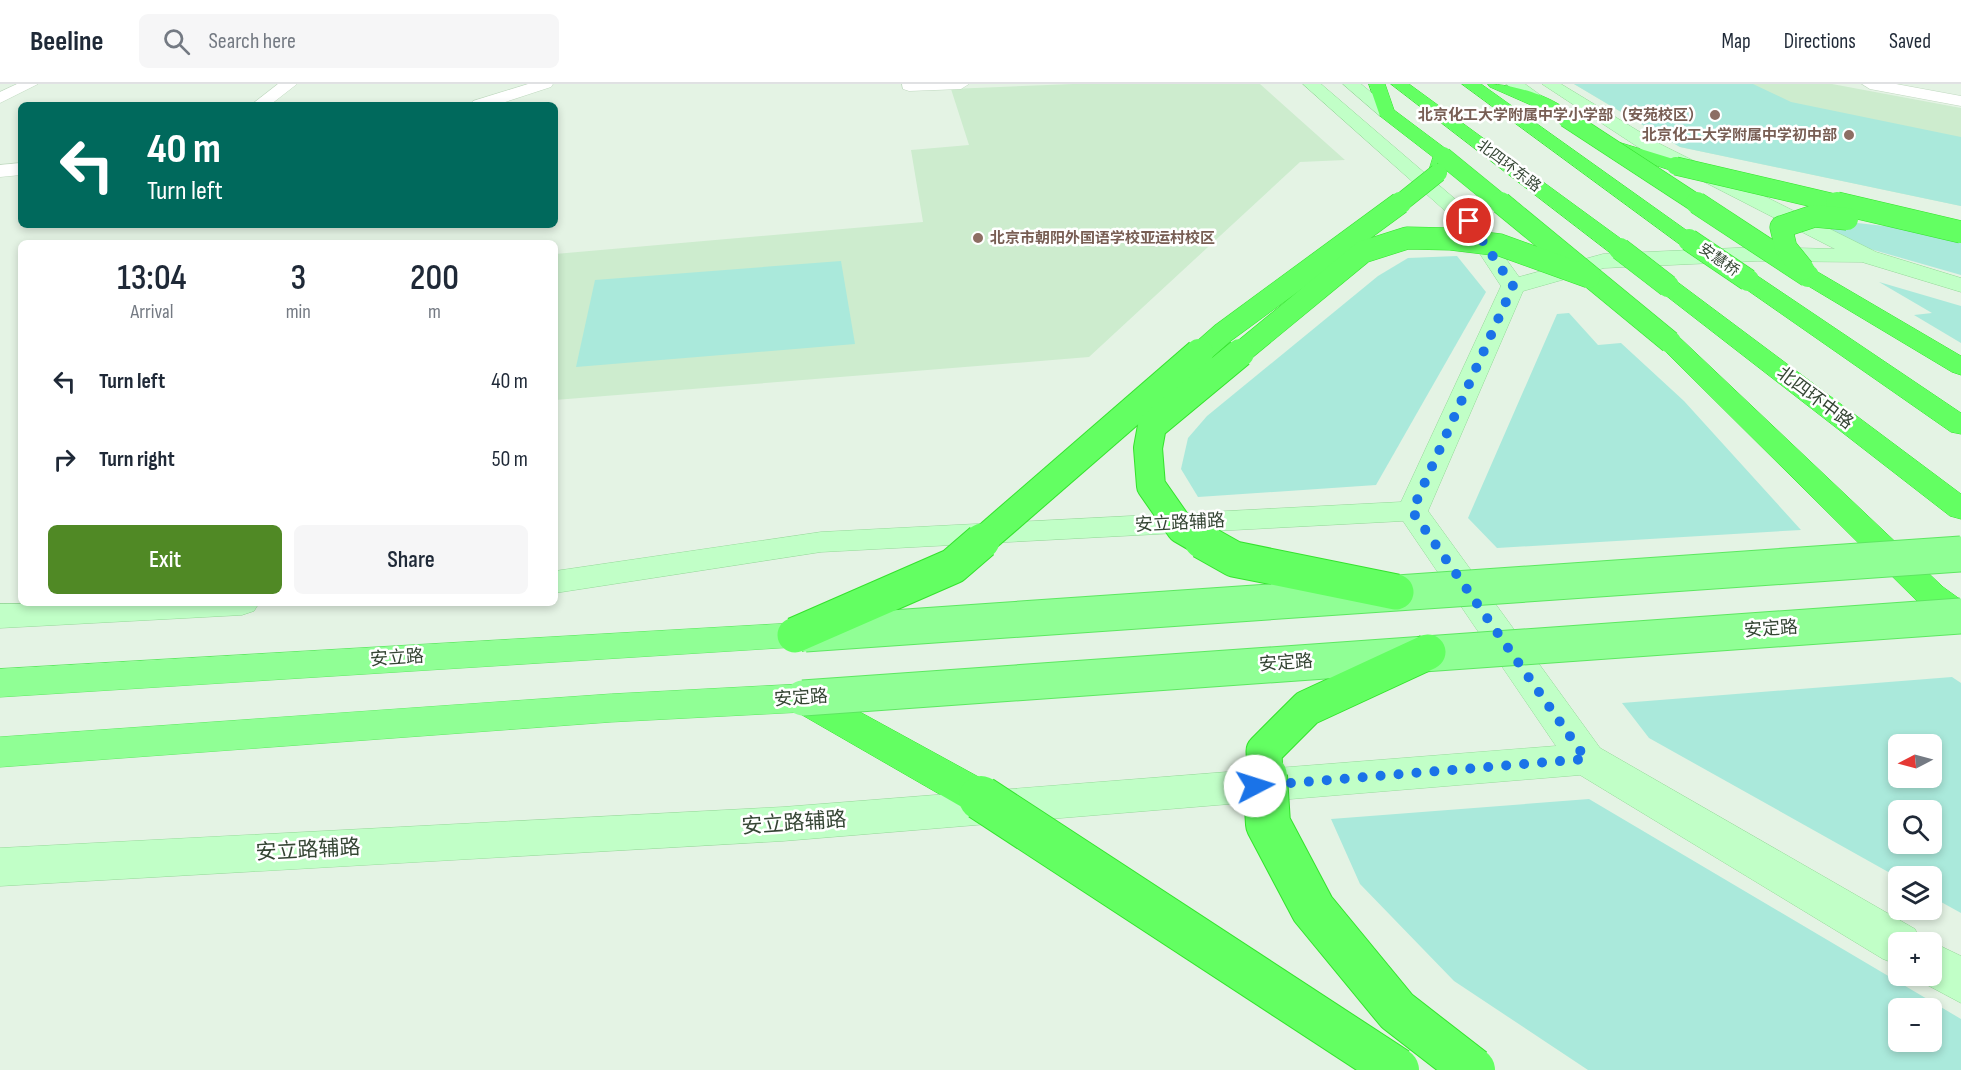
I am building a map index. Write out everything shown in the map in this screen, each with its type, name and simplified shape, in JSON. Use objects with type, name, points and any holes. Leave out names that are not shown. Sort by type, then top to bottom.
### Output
[{"type":"highway","points":[[1377,84],[1386,111],[1670,342],[1931,595],[1961,617]]},
{"type":"highway","name":"北四环东路","points":[[1399,84],[1668,286]]},
{"type":"highway","name":"安慧桥","points":[[1470,84],[1689,240],[1961,426]]},
{"type":"highway","points":[[1496,84],[1546,105],[1808,276],[1885,324],[1961,367]]},
{"type":"highway","points":[[1605,143],[1676,166],[1961,232]]},
{"type":"highway","points":[[795,634],[953,566],[1223,333],[1409,197],[1438,173],[1443,156]]},
{"type":"highway","points":[[1808,276],[1786,248],[1781,227],[1814,216],[1864,220],[1961,242]]},
{"type":"highway","points":[[1396,592],[1234,559],[1180,529],[1151,486],[1148,448],[1152,426],[1363,252],[1407,238],[1451,239],[1500,245],[1589,277]]},
{"type":"highway","name":"北四环中路","points":[[1668,286],[1961,509]]},
{"type":"highway","points":[[1428,652],[1307,708],[1264,751],[1268,824],[1313,909],[1390,1002],[1473,1070]]},
{"type":"highway","points":[[803,698],[981,798],[1397,1070]]},
{"type":"main road","points":[[795,634],[1961,554]]},
{"type":"main road","name":"安定路","points":[[0,752],[611,708],[803,698],[1428,652],[1961,617]]},
{"type":"main road","name":"安立路","points":[[0,683],[795,634]]},
{"type":"street","points":[[0,98],[30,84]]},
{"type":"street","points":[[263,102],[289,84]]},
{"type":"street","points":[[488,102],[545,84]]},
{"type":"street","points":[[909,86],[961,84]]},
{"type":"street","points":[[1311,84],[1469,221],[1513,286]]},
{"type":"street","points":[[1351,84],[1386,111]]},
{"type":"street","points":[[1514,84],[1546,105]]},
{"type":"street","points":[[1550,84],[1651,147],[1868,257],[1961,285]]},
{"type":"street","points":[[1870,84],[1961,100]]},
{"type":"street","points":[[0,171],[18,169]]},
{"type":"street","points":[[1513,286],[1603,261],[1757,254],[1868,257]]},
{"type":"street","points":[[1513,286],[1412,511],[1586,759],[1888,937]]},
{"type":"street","name":"安立路辅路","points":[[558,582],[821,542],[1412,511]]},
{"type":"street","points":[[0,616],[186,606]]},
{"type":"street","name":"安立路辅路","points":[[0,867],[783,824],[1586,759]]},
{"type":"street","points":[[1942,970],[1961,981]]},
{"type":"shaded area","name":"北京市朝阳外国语学校亚运村校区","points":[[1073,84],[1260,84],[1345,160],[1300,162],[1089,357],[558,400],[558,254],[923,222],[911,150],[969,145],[951,89]]},
{"type":"shaded area","name":"北京化工大学附属中学初中部","points":[[1574,84],[1832,84],[1961,108],[1961,206],[1680,147]]},
{"type":"shaded area","name":"北京化工大学附属中学初中部","points":[[1574,84],[1753,84],[1791,102],[1961,137],[1961,206],[1680,147]]},
{"type":"shaded area","points":[[1848,222],[1894,227],[1961,242],[1961,275],[1842,241],[1816,227]]},
{"type":"shaded area","points":[[1457,256],[1486,292],[1376,485],[1198,497],[1181,469],[1188,438],[1207,416],[1378,276],[1408,258]]},
{"type":"shaded area","points":[[841,261],[855,344],[576,367],[595,280]]},
{"type":"shaded area","points":[[1879,282],[1961,306],[1961,343],[1914,315],[1932,313]]},
{"type":"shaded area","points":[[1569,313],[1598,345],[1621,343],[1684,401],[1801,530],[1497,548],[1468,518],[1557,314]]},
{"type":"shaded area","points":[[1952,677],[1961,683],[1961,913],[1942,903],[1942,866],[1888,866],[1888,872],[1649,738],[1622,703]]},
{"type":"shaded area","points":[[1589,799],[1888,976],[1888,986],[1905,986],[1925,998],[1888,998],[1888,1052],[1942,1052],[1942,1008],[1961,1019],[1961,1070],[1588,1070],[1454,981],[1360,884],[1331,819]]},
{"type":"place","name":"北京化工大学附属中学小学部（安苑校区）","points":[[1715,115]]},
{"type":"place","name":"北京化工大学附属中学初中部","points":[[1849,135]]},
{"type":"place","name":"北京市朝阳外国语学校亚运村校区","points":[[978,238]]},
{"type":"route","points":[[1255,786],[1586,759],[1412,511],[1513,286],[1469,221]]}]
